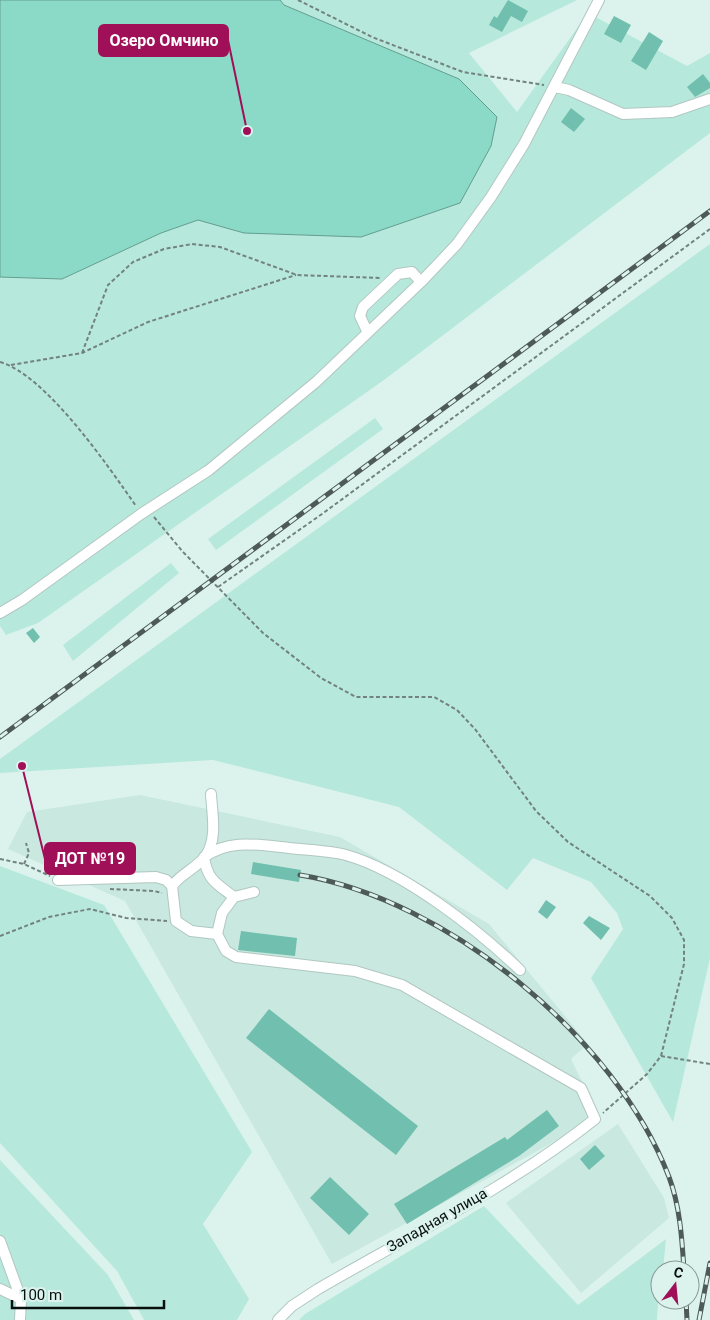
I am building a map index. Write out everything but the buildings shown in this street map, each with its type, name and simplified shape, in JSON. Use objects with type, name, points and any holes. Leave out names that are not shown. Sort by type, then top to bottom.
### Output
[{"type":"street","points":[[0,613],[22,600],[145,512],[209,470],[316,382],[367,331],[421,282],[457,244],[491,197],[555,87],[599,0]]},
{"type":"street","points":[[555,87],[570,90],[623,114],[672,112],[710,99]]},
{"type":"street","points":[[367,331],[360,316],[363,307],[398,274],[412,272],[421,282]]},
{"type":"street","points":[[211,794],[214,828],[212,842],[204,857],[207,873],[213,881],[234,897]]},
{"type":"street","points":[[172,886],[179,876],[218,848],[249,844],[345,855],[403,881],[493,945],[520,970]]},
{"type":"street","points":[[58,880],[156,876],[166,880],[172,886],[176,921],[191,931],[217,934]]},
{"type":"street","points":[[254,892],[234,897],[222,913],[217,934],[226,951],[236,957],[355,971],[402,985],[581,1088],[595,1119]]},
{"type":"street","name":"Западная улица","points":[[278,1320],[292,1306],[318,1289],[497,1186],[574,1136],[595,1119]]},
{"type":"street","points":[[0,1241],[21,1299],[20,1320]]},
{"type":"street","points":[[0,1289],[21,1299]]},
{"type":"path","points":[[298,0],[372,37],[463,72],[555,87]]},
{"type":"path","points":[[218,587],[322,514],[710,229]]},
{"type":"path","points":[[82,353],[108,285],[133,262],[164,249],[192,244],[220,247],[297,275],[394,278]]},
{"type":"path","points":[[11,365],[82,353],[148,322],[297,275]]},
{"type":"path","points":[[0,362],[11,365],[37,385],[60,409],[145,512],[263,633],[321,678],[356,697],[434,697],[457,710],[475,729],[536,811],[568,842],[650,896],[672,918],[684,940],[684,964],[661,1056],[647,1074],[595,1119]]},
{"type":"path","points":[[24,864],[29,853],[26,843]]},
{"type":"path","points":[[0,936],[49,916],[90,909],[126,918],[176,921]]},
{"type":"path","points":[[661,1056],[710,1064]]},
{"type":"shaded area","points":[[0,0],[280,0],[284,5],[459,79],[497,117],[491,146],[460,203],[361,237],[244,233],[198,220],[161,233],[62,279],[0,277]]},
{"type":"shaded area","points":[[280,0],[577,0],[469,53],[517,112],[588,13],[687,66],[710,53],[710,133],[384,380],[38,623],[6,635],[0,626],[0,277],[62,279],[161,233],[198,220],[244,233],[284,5]]},
{"type":"shaded area","points":[[710,244],[710,958],[673,1122],[591,978],[623,929],[617,913],[591,882],[533,858],[507,890],[399,807],[213,760],[0,773],[0,759]]},
{"type":"shaded area","points":[[375,418],[383,429],[216,550],[208,539]]},
{"type":"shaded area","points":[[171,563],[179,573],[73,661],[63,645]]},
{"type":"shaded area","points":[[140,795],[340,837],[489,924],[588,1044],[571,1059],[599,1117],[332,1264],[125,901],[8,849],[27,812]]},
{"type":"shaded area","points":[[0,866],[104,905],[252,1152],[203,1224],[249,1299],[237,1320],[144,1320],[117,1271],[0,1143]]},
{"type":"shaded area","points":[[618,1124],[664,1198],[669,1218],[581,1293],[506,1203]]},
{"type":"shaded area","points":[[0,1160],[108,1275],[134,1320],[0,1320]]},
{"type":"shaded area","points":[[484,1206],[578,1305],[666,1239],[664,1260],[650,1260],[650,1310],[658,1310],[657,1320],[299,1320],[305,1314]]},
{"type":"railway","points":[[0,737],[710,211]]},
{"type":"railway","points":[[300,875],[356,889],[412,913],[467,944],[520,983],[568,1027],[610,1075],[644,1125],[673,1188],[678,1211],[683,1260]]},
{"type":"railway","points":[[699,1320],[710,1263]]},
{"type":"railway","points":[[686,1310],[687,1320]]},
{"type":"place","name":"Озеро Омчино","points":[[247,131]]},
{"type":"place","name":"ДОТ №19","points":[[22,766]]}]
